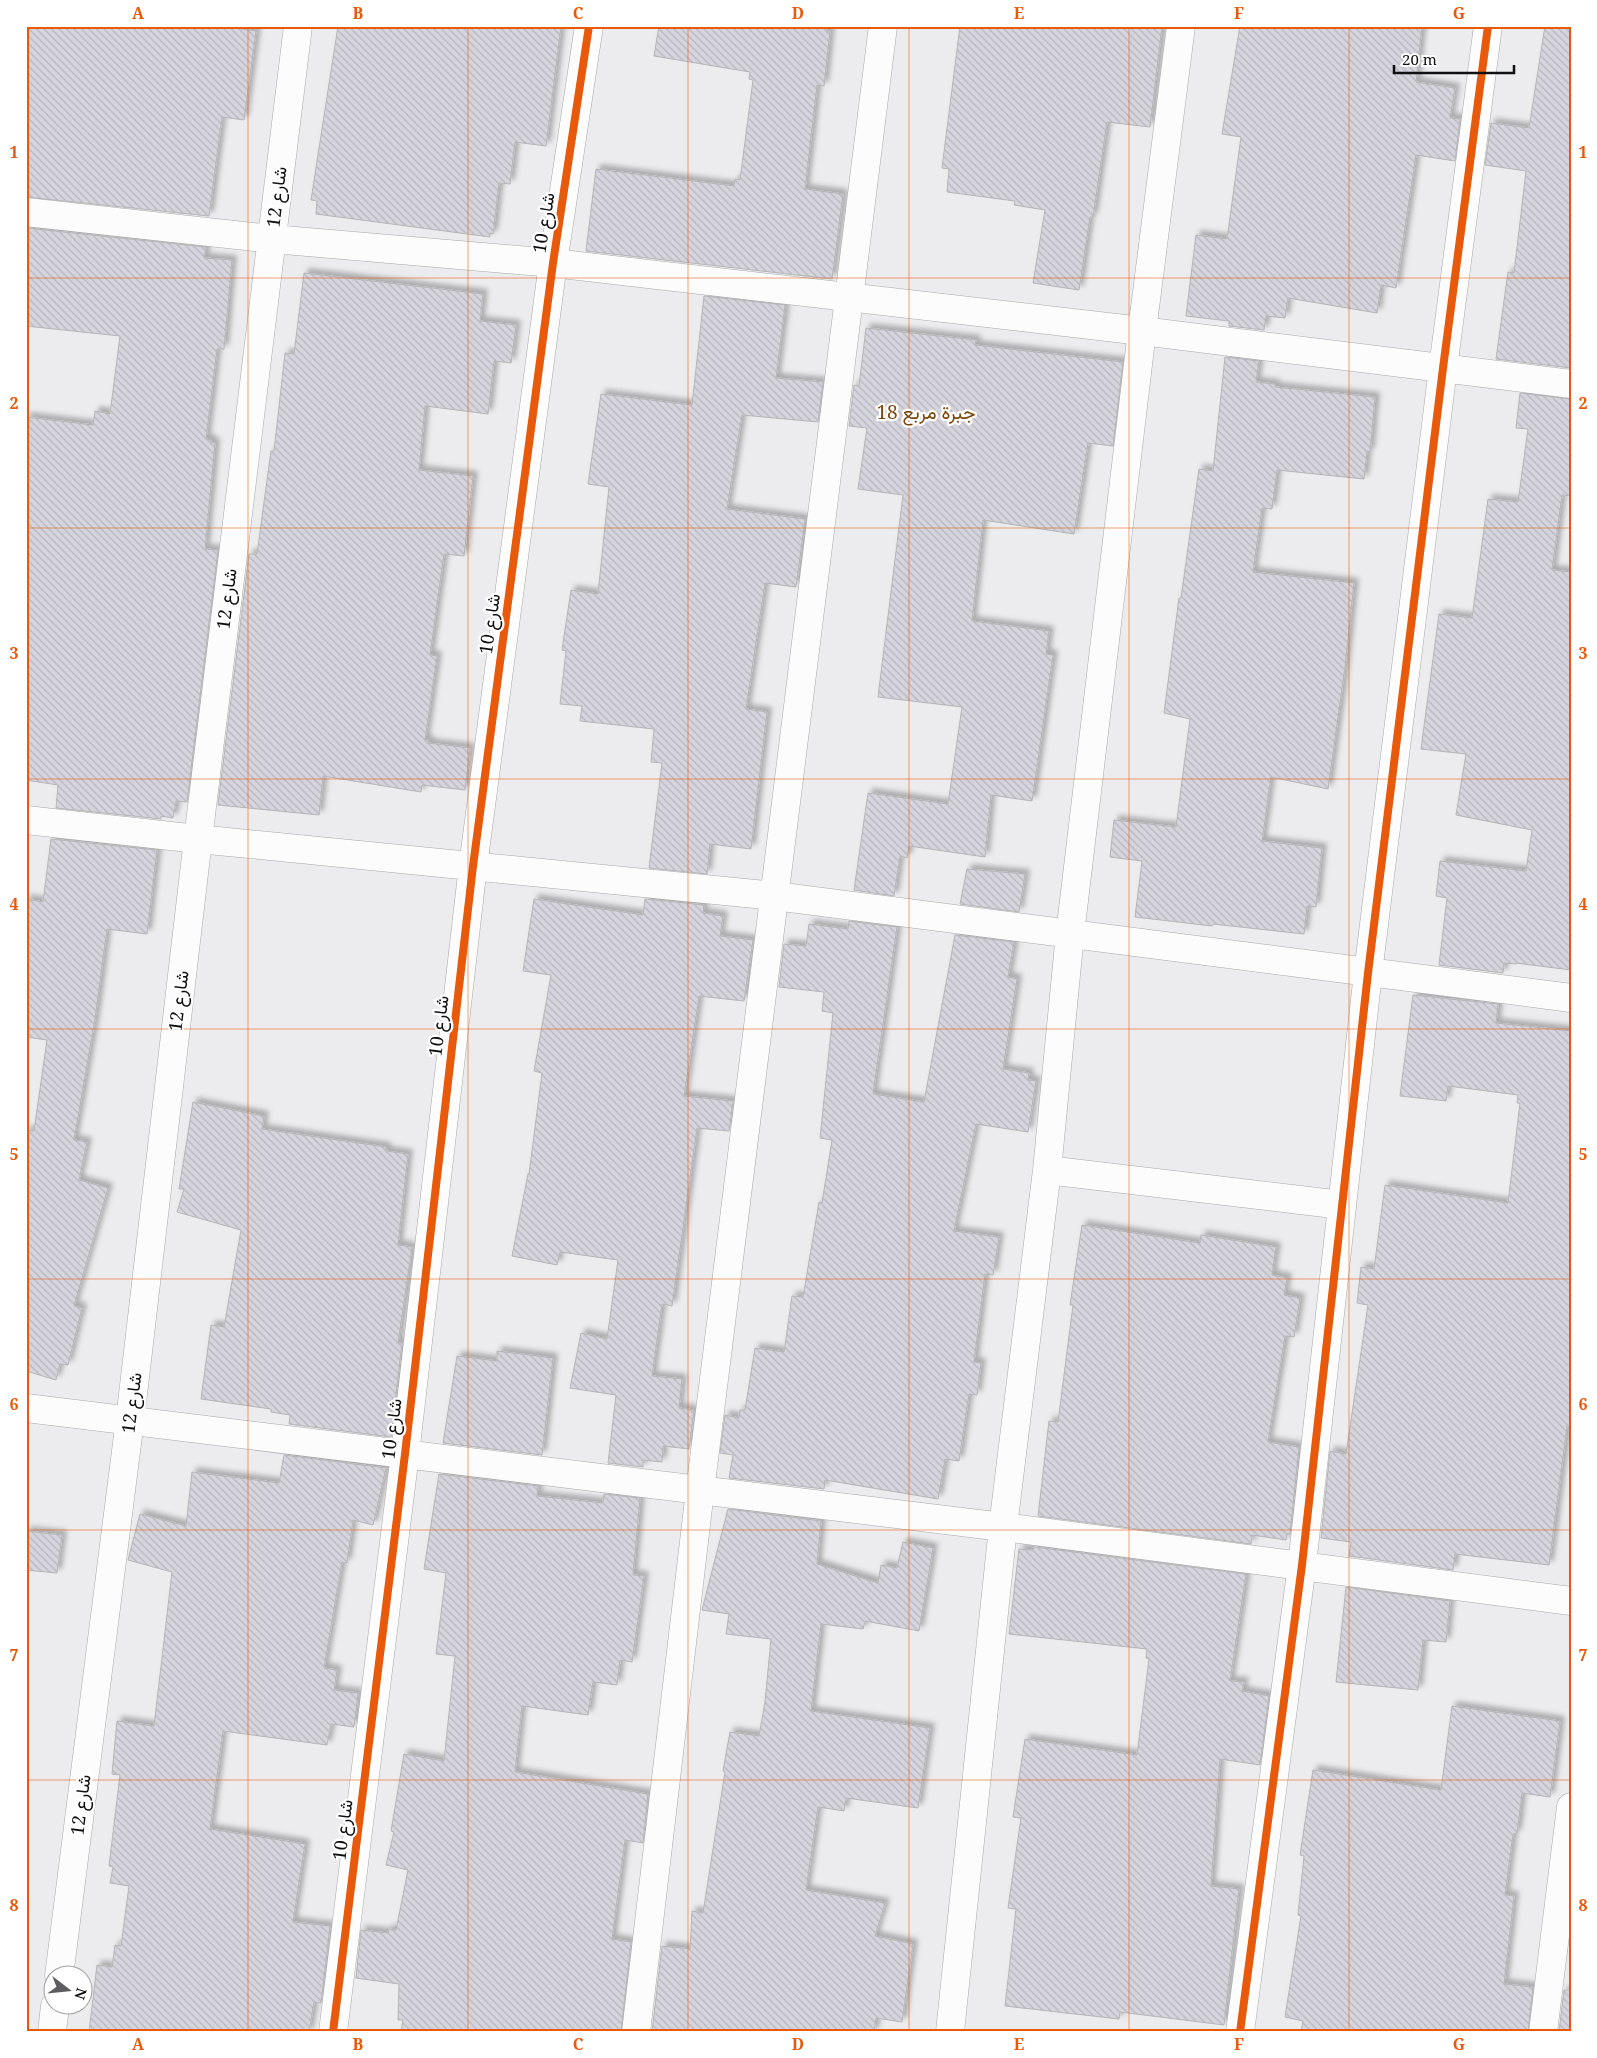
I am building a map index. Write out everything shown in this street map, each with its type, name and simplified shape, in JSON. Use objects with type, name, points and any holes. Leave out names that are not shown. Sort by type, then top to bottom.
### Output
[{"type":"street","name":"شارع 12","points":[[60,1966],[130,1420],[198,839],[298,26]]},
{"type":"street","name":"شارع 10","points":[[333,2032],[404,1454],[473,866],[553,263],[589,26]]},
{"type":"street","points":[[636,2032],[700,1491],[883,26]]},
{"type":"street","points":[[950,2032],[1003,1527],[1047,1170],[1070,934],[1142,331],[1181,26]]},
{"type":"street","points":[[1240,2032],[1302,1565],[1368,973],[1443,368],[1488,26]]},
{"type":"street","points":[[26,212],[272,239],[553,263],[1142,331],[1571,384]]},
{"type":"street","points":[[26,820],[198,839],[775,896],[1571,998]]},
{"type":"street","points":[[1047,1170],[1342,1205]]},
{"type":"street","points":[[26,1408],[1003,1527],[1571,1601]]},
{"type":"street","points":[[1543,2032],[1571,1807]]},
{"type":"street","points":[[52,2032],[54,2016]]},
{"type":"building","points":[[26,26],[221,26],[256,31],[244,120],[222,117],[209,216],[26,197]]},
{"type":"building","points":[[338,26],[561,26],[546,146],[515,142],[510,184],[499,183],[493,234],[490,233],[490,237],[316,214],[317,201],[311,200]]},
{"type":"building","points":[[659,26],[827,26],[827,31],[830,31],[824,86],[817,85],[805,189],[843,194],[832,279],[586,251],[596,169],[734,186],[735,179],[740,180],[753,80],[749,79],[750,72],[654,56]]},
{"type":"building","points":[[960,26],[1162,26],[1150,127],[1107,122],[1093,217],[1090,217],[1079,290],[1033,283],[1045,210],[1014,205],[1015,201],[947,192],[949,169],[942,168]]},
{"type":"building","points":[[1240,26],[1422,26],[1416,82],[1455,88],[1450,118],[1460,119],[1455,161],[1416,155],[1396,288],[1381,285],[1377,313],[1288,298],[1285,318],[1266,316],[1264,330],[1229,326],[1229,321],[1186,316],[1196,235],[1227,239],[1241,137],[1222,134]]},
{"type":"building","points":[[1545,26],[1571,26],[1571,368],[1496,359],[1508,272],[1514,273],[1526,171],[1485,165],[1491,123],[1529,128]]},
{"type":"building","points":[[26,228],[206,247],[204,258],[232,260],[224,349],[217,349],[206,439],[215,443],[205,549],[218,550],[187,802],[176,801],[173,818],[161,816],[161,819],[56,808],[58,785],[26,780],[26,417],[93,425],[95,411],[110,414],[120,336],[26,326]]},
{"type":"building","points":[[304,273],[483,294],[480,321],[516,325],[511,363],[494,361],[488,414],[425,406],[419,470],[473,476],[464,556],[444,554],[430,655],[437,656],[425,740],[429,740],[428,743],[470,748],[465,790],[422,785],[421,792],[323,776],[319,815],[218,805],[249,554],[257,554],[271,451],[274,451],[285,353],[294,354]]},
{"type":"building","points":[[704,296],[785,305],[776,378],[823,382],[818,422],[742,415],[727,509],[805,519],[796,587],[765,583],[746,709],[767,712],[751,849],[710,844],[707,874],[649,868],[662,763],[651,762],[654,729],[580,721],[582,706],[560,704],[566,651],[562,650],[571,590],[598,594],[609,487],[588,484],[601,394],[692,405]]},
{"type":"building","points":[[866,328],[976,340],[975,345],[1123,362],[1113,446],[1088,443],[1074,534],[983,520],[972,621],[1049,631],[1046,654],[1053,655],[1032,801],[991,795],[985,857],[909,846],[907,858],[900,856],[894,896],[854,890],[868,793],[948,804],[962,707],[878,697],[903,495],[858,489],[867,428],[849,426],[854,385],[859,386]]},
{"type":"building","points":[[1225,357],[1259,361],[1256,382],[1275,384],[1275,387],[1375,397],[1370,452],[1367,451],[1364,479],[1277,470],[1272,509],[1262,508],[1253,572],[1354,583],[1345,667],[1328,789],[1271,777],[1262,841],[1322,848],[1316,907],[1307,906],[1304,934],[1135,917],[1142,861],[1110,857],[1114,820],[1176,827],[1190,719],[1164,713],[1199,469],[1213,471]]},
{"type":"building","points":[[1520,393],[1571,399],[1571,496],[1562,495],[1552,570],[1571,572],[1571,970],[1504,963],[1503,973],[1439,965],[1447,898],[1436,896],[1440,861],[1526,871],[1532,830],[1456,815],[1466,754],[1421,749],[1439,614],[1472,618],[1488,499],[1518,502],[1528,429],[1516,428]]},
{"type":"building","points":[[51,839],[157,850],[147,934],[107,929],[95,1019],[74,1140],[87,1142],[79,1180],[108,1188],[74,1306],[82,1308],[68,1365],[60,1364],[56,1380],[26,1371],[26,1130],[34,1131],[47,1040],[26,1037],[26,899],[43,902]]},
{"type":"building","points":[[967,869],[1025,874],[1019,912],[960,904]]},
{"type":"building","points":[[534,899],[643,915],[645,899],[704,905],[703,913],[723,916],[720,936],[753,940],[744,1001],[699,996],[684,1096],[733,1101],[729,1131],[697,1128],[672,1306],[662,1304],[652,1376],[682,1379],[679,1408],[694,1410],[689,1449],[663,1446],[662,1462],[643,1460],[643,1467],[608,1463],[616,1395],[570,1388],[581,1333],[607,1339],[618,1260],[560,1252],[557,1265],[512,1256],[529,1174],[542,1073],[534,1071],[551,975],[523,971]]},
{"type":"building","points":[[849,921],[897,927],[873,1094],[924,1102],[955,935],[1014,942],[1008,977],[1017,979],[1003,1069],[1029,1073],[1028,1080],[1036,1081],[1028,1132],[976,1124],[954,1231],[999,1237],[993,1275],[985,1274],[974,1362],[981,1363],[977,1395],[969,1394],[959,1461],[945,1459],[938,1499],[825,1480],[824,1489],[729,1478],[733,1455],[720,1453],[725,1415],[739,1418],[740,1410],[745,1410],[755,1348],[784,1352],[792,1296],[803,1297],[819,1202],[822,1203],[832,1140],[820,1138],[833,1013],[822,1011],[824,992],[779,987],[784,944],[806,946],[809,924],[848,929]]},
{"type":"building","points":[[1413,995],[1498,1004],[1496,1023],[1571,1031],[1571,1427],[1567,1426],[1549,1565],[1455,1554],[1453,1570],[1349,1556],[1351,1542],[1321,1538],[1330,1451],[1346,1454],[1368,1305],[1357,1303],[1361,1267],[1374,1269],[1385,1185],[1508,1203],[1520,1103],[1517,1103],[1518,1095],[1448,1086],[1446,1101],[1400,1096]]},
{"type":"building","points":[[193,1102],[264,1116],[262,1129],[386,1147],[386,1151],[408,1154],[398,1245],[412,1247],[398,1343],[402,1343],[391,1437],[289,1424],[290,1415],[271,1412],[271,1409],[201,1399],[211,1325],[224,1327],[241,1230],[177,1212],[184,1189],[179,1189]]},
{"type":"building","points":[[1082,1225],[1200,1243],[1201,1235],[1276,1247],[1272,1275],[1287,1278],[1284,1295],[1300,1298],[1294,1337],[1285,1336],[1268,1442],[1299,1447],[1290,1534],[1287,1534],[1286,1540],[1252,1535],[1251,1544],[1038,1516],[1049,1421],[1058,1422],[1073,1305],[1070,1305]]},
{"type":"building","points":[[497,1351],[553,1358],[542,1455],[443,1443],[457,1356],[497,1361]]},
{"type":"building","points":[[284,1455],[386,1468],[373,1525],[353,1520],[347,1563],[342,1562],[324,1668],[337,1670],[334,1690],[358,1693],[354,1727],[331,1724],[327,1745],[223,1731],[210,1829],[305,1844],[293,1922],[330,1926],[321,2003],[314,2002],[309,2032],[89,2032],[97,1965],[112,1967],[115,1945],[121,1946],[129,1886],[110,1883],[113,1867],[109,1866],[120,1775],[112,1774],[117,1721],[154,1726],[172,1572],[128,1560],[140,1514],[186,1526],[192,1472],[279,1483]]},
{"type":"building","points":[[439,1474],[538,1486],[537,1496],[603,1503],[604,1494],[640,1498],[633,1575],[644,1576],[632,1662],[620,1660],[617,1685],[593,1682],[588,1715],[522,1706],[515,1772],[648,1794],[643,1843],[625,1840],[612,1939],[631,1942],[621,2032],[401,2032],[403,2020],[398,2020],[399,1984],[356,1978],[361,1930],[388,1933],[389,1929],[396,1930],[408,1870],[386,1865],[394,1832],[391,1831],[404,1754],[444,1761],[455,1656],[436,1654],[446,1573],[424,1569]]},
{"type":"building","points":[[728,1509],[821,1521],[817,1564],[878,1583],[881,1565],[897,1568],[903,1542],[933,1548],[919,1631],[865,1621],[863,1629],[821,1624],[811,1711],[930,1728],[918,1808],[846,1798],[844,1811],[818,1807],[806,1890],[885,1903],[875,1936],[913,1944],[902,2022],[876,2018],[874,2032],[652,2032],[662,1946],[690,1949],[692,1911],[703,1913],[730,1732],[759,1736],[765,1702],[771,1639],[726,1634],[729,1614],[702,1610]]},
{"type":"building","points":[[26,1531],[62,1535],[57,1573],[26,1570]]},
{"type":"building","points":[[1034,1547],[1246,1574],[1230,1681],[1244,1682],[1242,1691],[1269,1696],[1260,1765],[1220,1759],[1211,1886],[1239,1889],[1224,2025],[1120,2012],[1119,2019],[1005,2006],[1016,1909],[1008,1908],[1021,1818],[1013,1817],[1025,1739],[1137,1755],[1149,1659],[1146,1658],[1147,1649],[1009,1634],[1019,1549],[1033,1550]]},
{"type":"building","points":[[1346,1587],[1450,1601],[1446,1642],[1423,1640],[1418,1690],[1336,1682]]},
{"type":"building","points":[[1452,1706],[1560,1721],[1550,1797],[1522,1793],[1517,1833],[1513,1834],[1505,1895],[1514,1896],[1504,1984],[1533,1987],[1528,2032],[1301,2032],[1303,2021],[1285,2017],[1301,1916],[1298,1915],[1304,1856],[1300,1855],[1313,1770],[1441,1790]]},
{"type":"building","points":[[1564,1990],[1571,1990],[1571,2032],[1559,2032]]},
{"type":"cycle path","points":[[333,2032],[405,1454],[473,866],[553,263],[589,26]]},
{"type":"cycle path","points":[[1240,2032],[1302,1565],[1368,973],[1443,368],[1488,26]]},
{"type":"district","name":"جبرة مربع 18","points":[[926,412]]}]
